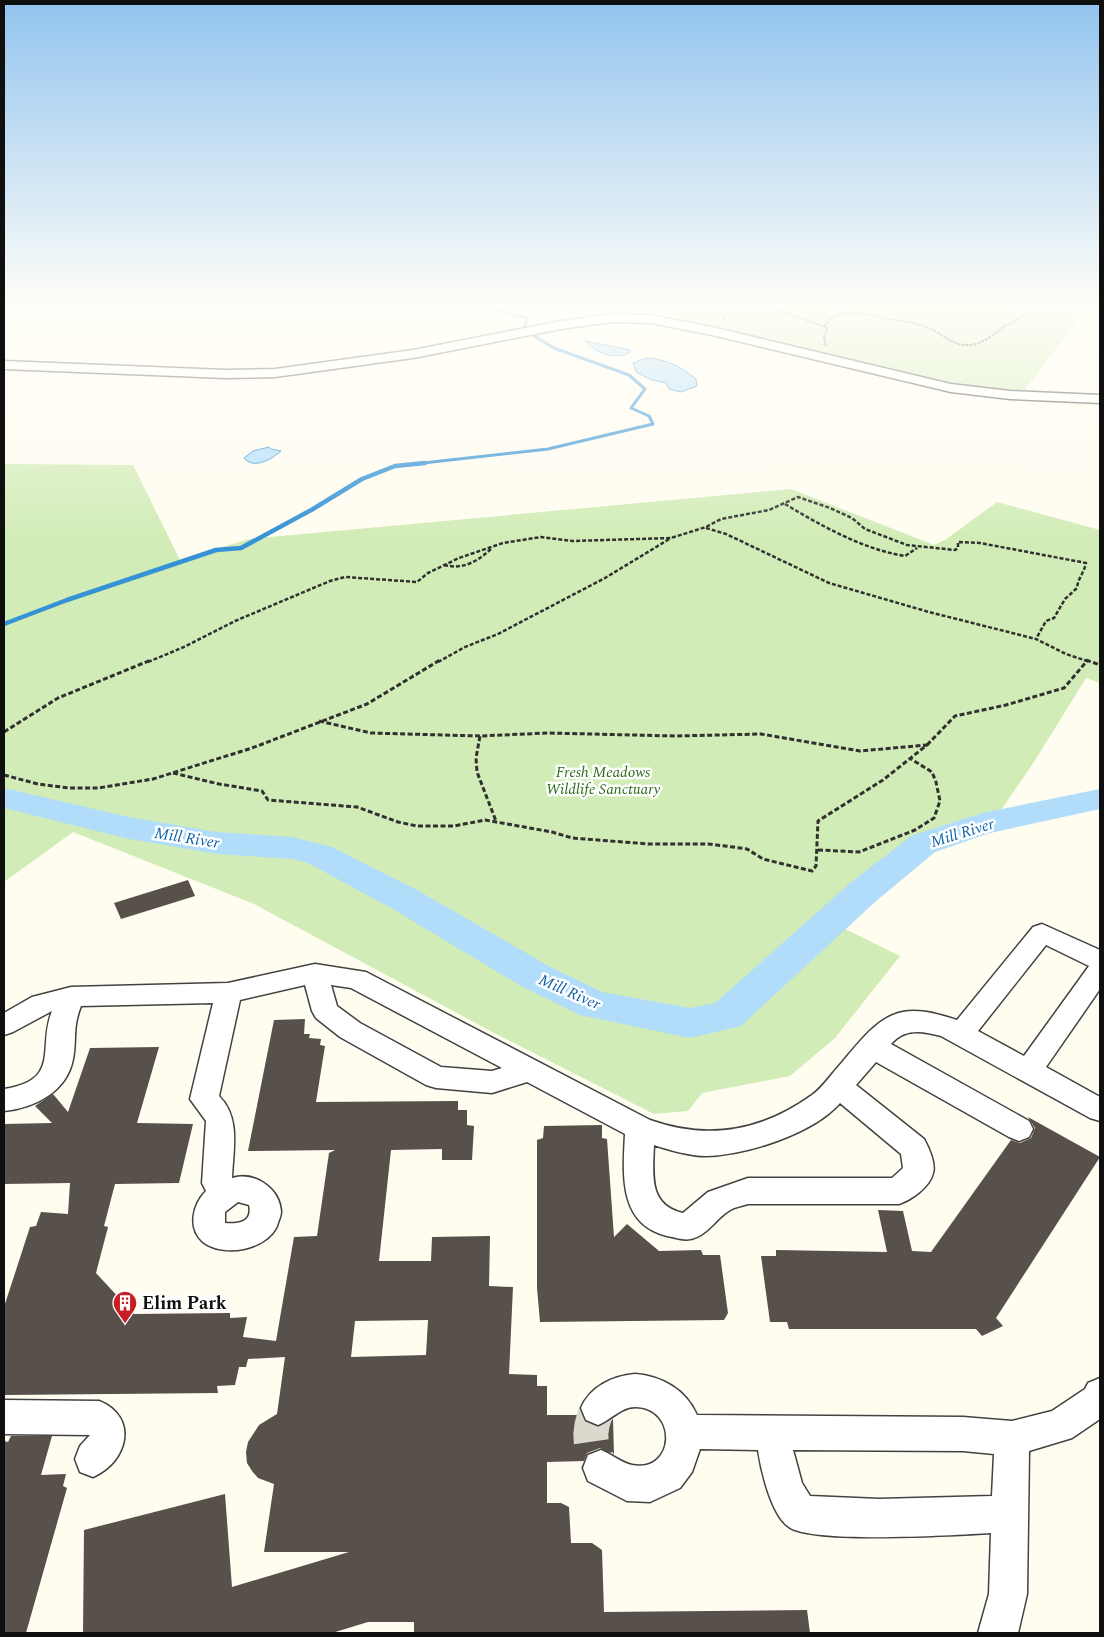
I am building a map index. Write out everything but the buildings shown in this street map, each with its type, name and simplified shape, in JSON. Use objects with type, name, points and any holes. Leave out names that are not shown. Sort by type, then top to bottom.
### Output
[{"type":"street","points":[[936,384],[1010,395],[1100,399]]},
{"type":"street","points":[[961,1034],[1042,933],[1100,961]]},
{"type":"street","points":[[1028,1071],[1100,970]]},
{"type":"street","points":[[4,1025],[41,1004],[71,997],[228,993],[315,973],[357,979],[640,1128],[665,1137],[705,1144],[747,1139],[787,1125],[824,1102],[885,1033],[902,1022],[925,1022],[949,1028],[1100,1110]]},
{"type":"street","points":[[315,973],[325,1011],[350,1030],[436,1077],[492,1082],[530,1070]]},
{"type":"street","points":[[224,1195],[217,1183],[220,1121],[216,1111],[204,1099],[228,993]]},
{"type":"street","points":[[4,1100],[15,1099],[33,1091],[44,1085],[52,1076],[59,1063],[61,1026],[71,997]]},
{"type":"street","points":[[873,1047],[1019,1129]]},
{"type":"street","points":[[640,1128],[638,1170],[642,1201],[661,1221],[688,1227],[719,1201],[748,1191],[899,1191],[919,1172],[914,1148],[838,1086]]},
{"type":"street","points":[[598,1408],[610,1397],[624,1391],[640,1390],[656,1394],[669,1404],[679,1416],[685,1432],[684,1447],[679,1462],[670,1474],[657,1482],[642,1485],[626,1483],[611,1477],[600,1468]]},
{"type":"street","points":[[685,1432],[963,1434],[1012,1438],[1060,1426],[1097,1401],[1100,1395]]},
{"type":"street","points":[[4,1417],[99,1418],[108,1429],[106,1443],[93,1459]]},
{"type":"street","points":[[772,1433],[779,1468],[792,1504],[801,1514],[866,1518],[934,1518],[1010,1513]]},
{"type":"street","points":[[998,1633],[1008,1594],[1012,1438]]},
{"type":"path","points":[[4,732],[58,698],[184,647],[235,621],[330,581],[345,577],[417,582],[444,565],[494,546],[541,537],[573,541],[609,542],[671,538],[706,528],[721,519],[761,512],[785,504],[798,497],[852,518],[866,529],[907,545],[955,550],[958,548],[958,542],[980,543],[1086,563],[1084,573],[1078,580],[1077,588],[1065,599],[1054,618],[1046,621],[1036,639]]},
{"type":"path","points":[[785,504],[833,532],[892,554],[905,556],[913,552],[917,547]]},
{"type":"path","points":[[706,528],[726,534],[837,586],[1036,639],[1066,654],[1100,665]]},
{"type":"path","points":[[4,775],[32,783],[80,790],[109,789],[173,773],[264,744],[371,702],[435,663],[604,580],[641,559],[671,538]]},
{"type":"path","points":[[444,565],[463,567],[477,562],[494,546]]},
{"type":"path","points":[[173,773],[219,784],[262,791],[268,800],[277,802],[350,805],[372,810],[399,822],[428,828],[476,824],[485,820],[572,838],[649,844],[702,843],[747,849],[763,859],[812,870],[816,866],[815,860],[818,850],[818,822],[830,810],[867,791],[911,759],[927,745],[946,722],[958,715],[1006,705],[1064,688],[1087,661]]},
{"type":"path","points":[[319,721],[371,733],[480,736],[548,733],[675,736],[761,734],[860,751],[927,745]]},
{"type":"path","points":[[480,736],[476,763],[485,797],[491,806],[496,821]]},
{"type":"path","points":[[818,850],[859,852],[915,830],[934,818],[940,801],[936,782],[932,772],[911,759]]},
{"type":"green space","points":[[965,384],[1029,384],[1023,392]]},
{"type":"green space","name":"Fresh Meadows Wildlife Sanctuary","points":[[4,464],[133,465],[180,560],[249,539],[791,489],[934,545],[945,540],[997,502],[1100,530],[1100,656],[1098,659],[1100,660],[1100,683],[1086,678],[1034,762],[997,816],[979,832],[904,866],[835,924],[900,956],[835,1038],[790,1076],[702,1093],[688,1111],[654,1114],[496,1034],[254,904],[73,832],[4,882]]},
{"type":"water","points":[[667,384],[697,384],[697,386],[681,392],[669,389]]},
{"type":"water","points":[[269,447],[281,451],[268,460],[258,463],[253,463],[244,458],[253,451]]},
{"type":"waterway","points":[[414,464],[548,449],[653,424],[649,416],[631,408],[645,389],[640,384]]},
{"type":"waterway","points":[[4,624],[67,600],[216,550],[241,548],[313,509],[362,479],[395,466],[425,463]]},
{"type":"waterway","name":"Mill River","points":[[4,798],[129,828],[217,843],[292,848],[320,855],[404,899],[535,976],[594,1005],[690,1023],[727,1016],[862,893],[923,844],[982,824],[1100,799]]},
{"type":"tunnel","points":[[598,1408],[592,1424],[591,1438],[594,1453],[601,1468]]},
{"type":"place","name":"Elim Park","points":[[125,1324]]}]
